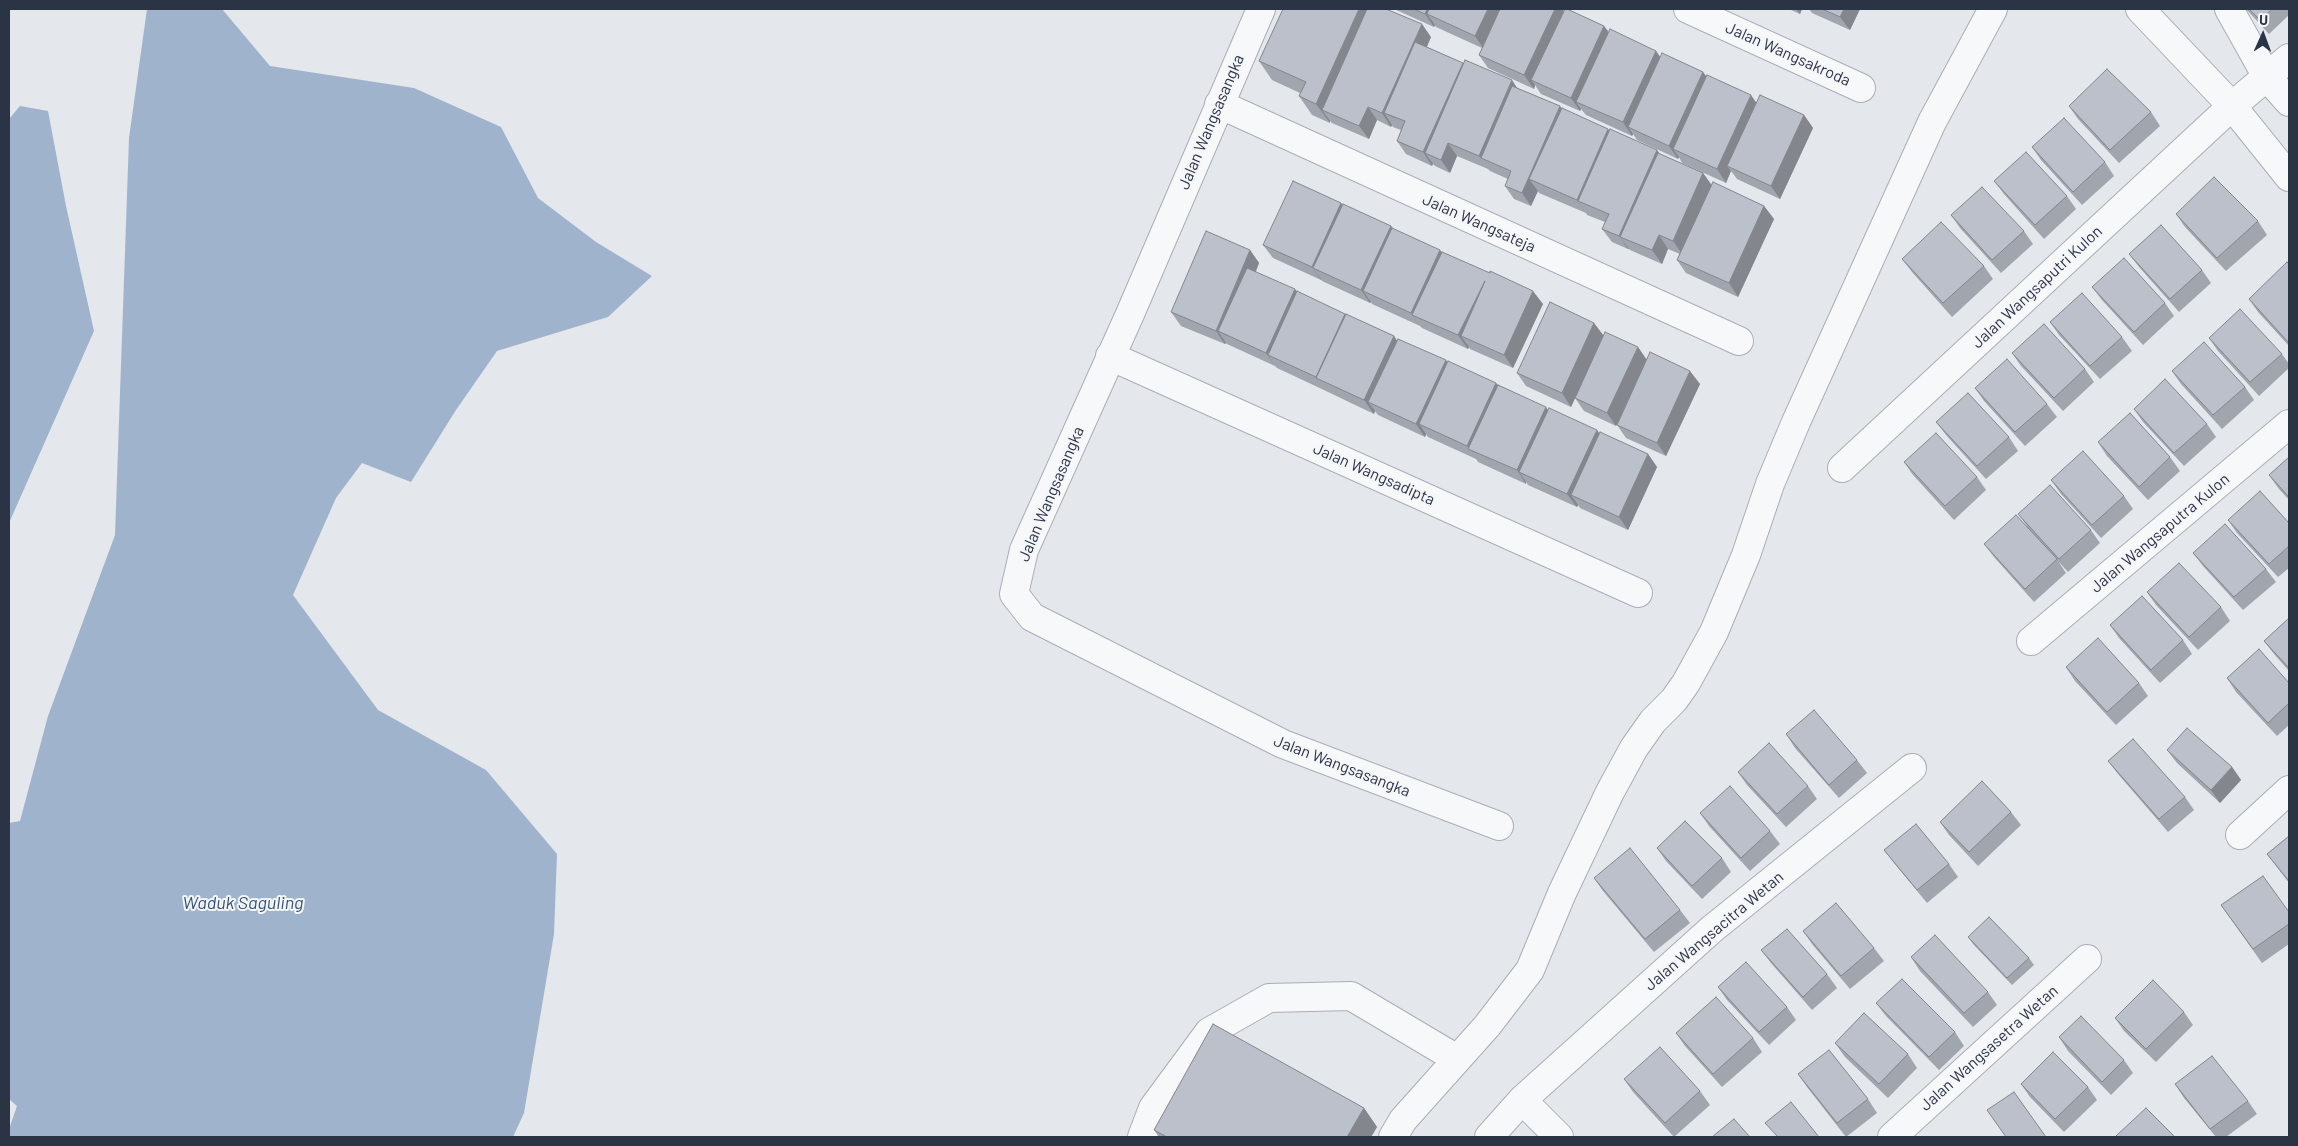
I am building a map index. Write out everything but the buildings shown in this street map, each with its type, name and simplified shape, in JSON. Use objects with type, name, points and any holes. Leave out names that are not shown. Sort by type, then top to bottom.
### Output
[{"type":"street","name":"Jalan Wangsasangka","points":[[1260,9],[1130,314],[1024,550],[1014,594],[1032,617],[1283,744],[1499,826]]},
{"type":"street","name":"Jalan Wangsakroda","points":[[1688,9],[1861,88]]},
{"type":"street","points":[[1393,1137],[1402,1120],[1487,1026],[1530,970],[1562,893],[1610,792],[1634,748],[1648,728],[1674,700],[1686,683],[1714,632],[1746,556],[1770,484],[1796,422],[1932,122],[1993,9]]},
{"type":"street","points":[[2140,9],[2232,106],[2289,177]]},
{"type":"street","points":[[2229,9],[2267,77],[2289,102]]},
{"type":"street","name":"Jalan Wangsaputri Kulon","points":[[1842,468],[2232,106],[2289,58]]},
{"type":"street","name":"Jalan Wangsateja","points":[[1219,104],[1739,341]]},
{"type":"street","name":"Jalan Wangsadipta","points":[[1110,356],[1638,593]]},
{"type":"street","name":"Jalan Wangsaputra Kulon","points":[[2031,641],[2289,424]]},
{"type":"street","name":"Jalan Wangsacitra Wetan","points":[[1489,1137],[1522,1100],[1712,929],[1912,768]]},
{"type":"street","points":[[2240,835],[2289,790]]},
{"type":"street","name":"Jalan Wangsasetra Wetan","points":[[1892,1137],[2087,959]]},
{"type":"street","points":[[1142,1137],[1153,1108],[1209,1032],[1270,998],[1351,996],[1457,1059]]},
{"type":"street","points":[[1522,1100],[1559,1137]]},
{"type":"water","name":"Waduk Saguling","points":[[147,9],[222,9],[270,66],[414,88],[501,127],[538,198],[596,242],[652,276],[608,317],[497,351],[456,410],[411,482],[362,463],[336,498],[293,595],[378,710],[486,770],[557,854],[554,934],[524,1113],[513,1137],[9,1137],[9,1129],[17,1106],[9,1099],[9,823],[20,821],[48,716],[115,535],[129,138]]},
{"type":"water","points":[[20,106],[48,111],[66,206],[94,331],[9,523],[9,119]]}]
